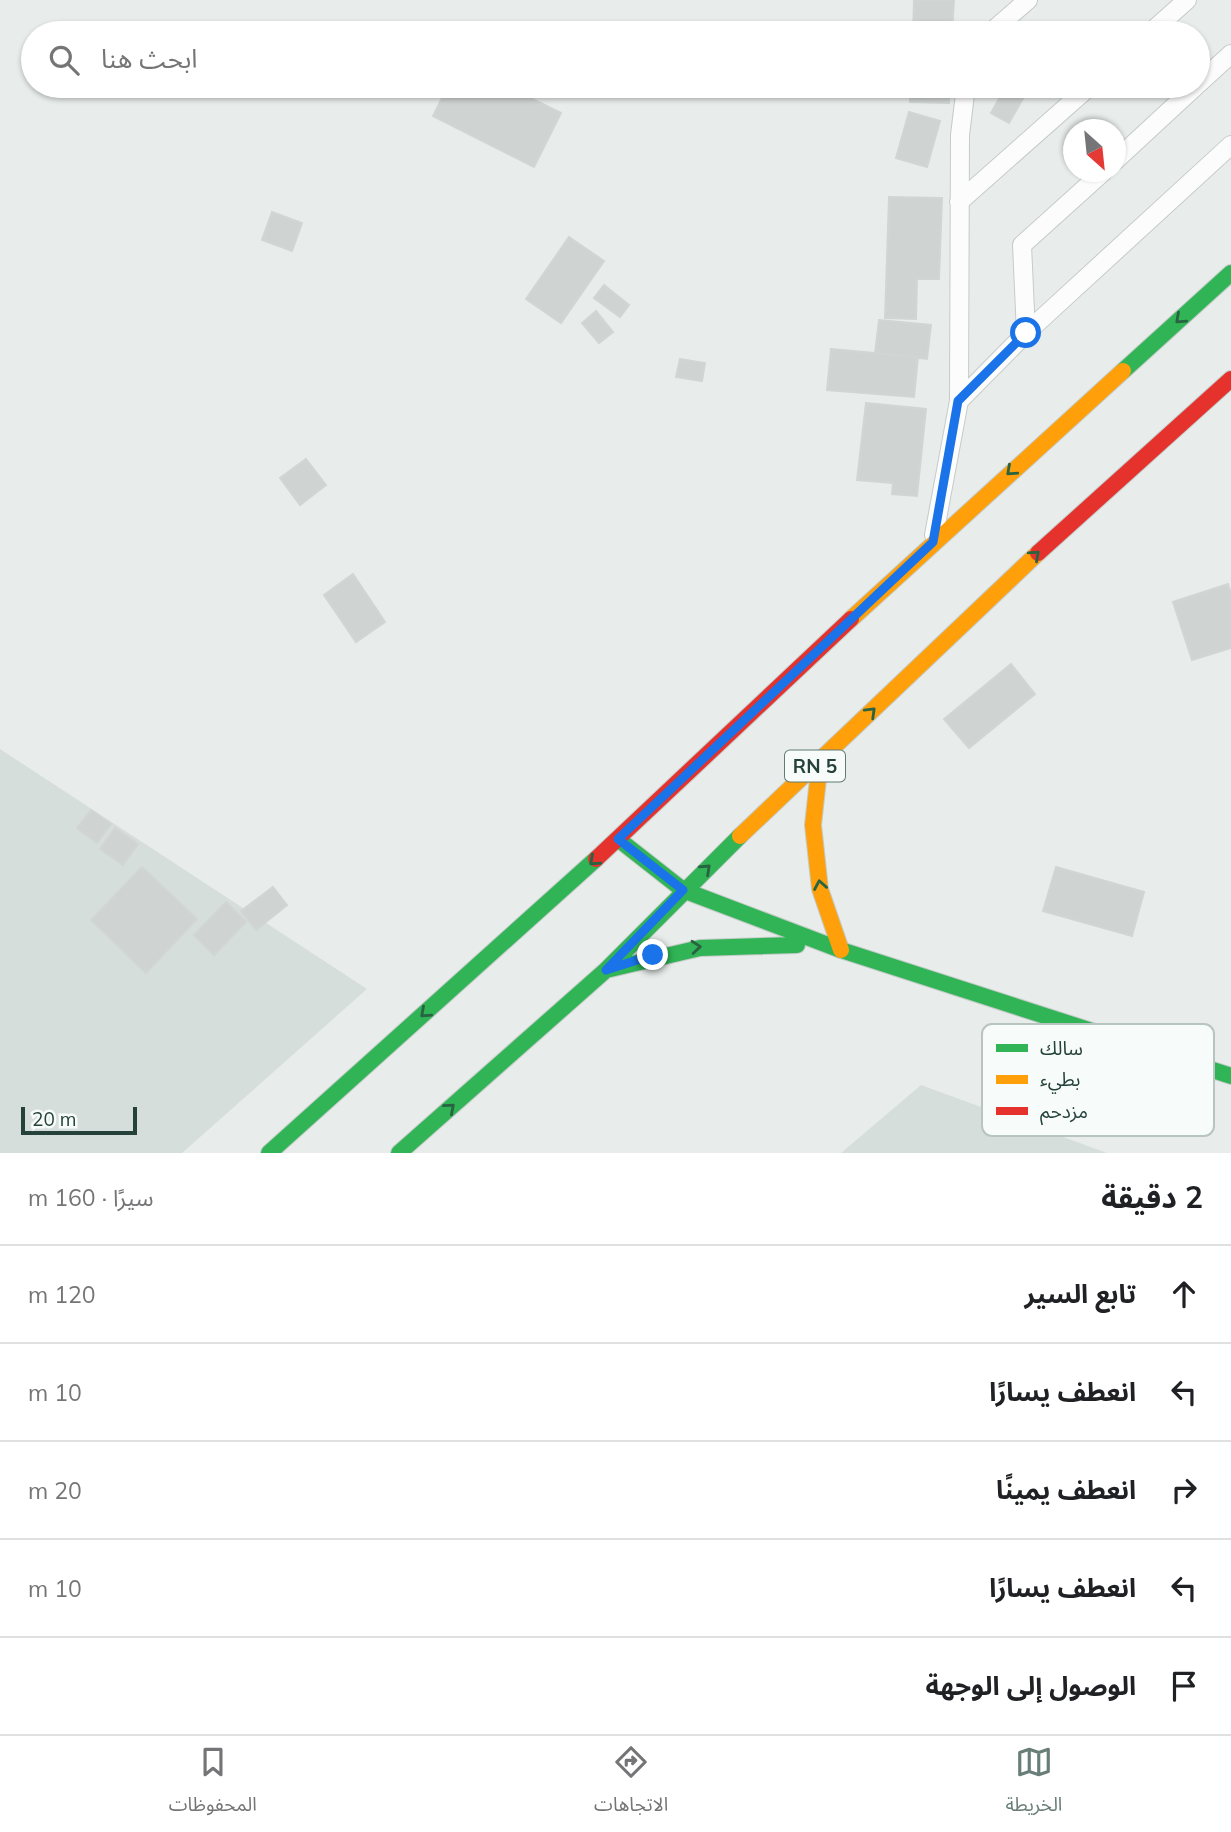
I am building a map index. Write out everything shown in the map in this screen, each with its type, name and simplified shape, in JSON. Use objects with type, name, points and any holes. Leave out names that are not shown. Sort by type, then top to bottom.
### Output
[{"type":"main road","points":[[269,1153],[618,839],[933,542],[1231,273]]},
{"type":"main road","name":"RN 5","points":[[399,1153],[606,970],[683,890],[1030,560],[1231,379]]},
{"type":"main road","points":[[820,761],[813,825],[820,889],[841,950]]},
{"type":"main road","points":[[618,839],[683,890],[841,950],[1070,1024]]},
{"type":"main road","points":[[606,970],[680,949],[747,943],[841,950]]},
{"type":"main road","points":[[1214,1071],[1231,1076]]},
{"type":"lane","points":[[1004,21],[1028,0]]},
{"type":"lane","points":[[1163,21],[1187,0]]},
{"type":"lane","points":[[1210,73],[1231,54]]},
{"type":"lane","points":[[933,542],[958,401],[960,135],[965,98]]},
{"type":"lane","points":[[959,202],[1076,98]]},
{"type":"lane","points":[[1126,150],[1183,98]]},
{"type":"lane","points":[[958,401],[1026,333],[1231,145]]},
{"type":"lane","points":[[1026,333],[1022,245],[1092,182]]},
{"type":"shaded area","points":[[0,749],[367,989],[182,1153],[0,1153]]},
{"type":"shaded area","points":[[921,1085],[982,1107],[982,1136],[1060,1136],[1107,1153],[841,1153]]},
{"type":"building","points":[[914,0],[954,0],[953,21],[913,21]]},
{"type":"building","points":[[442,98],[530,98],[561,113],[534,167],[433,116]]},
{"type":"building","points":[[910,98],[949,98],[949,103],[910,102]]},
{"type":"building","points":[[999,98],[1023,98],[1009,123],[991,113]]},
{"type":"building","points":[[909,112],[940,121],[927,167],[896,158]]},
{"type":"building","points":[[889,197],[942,198],[939,279],[917,279],[916,319],[885,318]]},
{"type":"building","points":[[272,212],[302,223],[292,251],[262,240]]},
{"type":"building","points":[[569,237],[604,261],[561,323],[526,299]]},
{"type":"building","points":[[604,285],[629,305],[620,317],[594,298]]},
{"type":"building","points":[[596,311],[613,332],[599,343],[582,323]]},
{"type":"building","points":[[879,320],[931,325],[927,359],[875,353]]},
{"type":"building","points":[[831,349],[918,357],[914,397],[827,390]]},
{"type":"building","points":[[680,359],[705,363],[702,381],[676,377]]},
{"type":"building","points":[[866,403],[926,409],[917,496],[892,494],[893,483],[857,480]]},
{"type":"building","points":[[306,459],[326,485],[300,505],[280,478]]},
{"type":"building","points":[[353,574],[385,622],[356,642],[324,595]]},
{"type":"building","points":[[1228,584],[1231,594],[1231,648],[1192,660],[1173,602]]},
{"type":"building","points":[[1011,664],[1035,694],[969,748],[944,719]]},
{"type":"building","points":[[91,810],[111,824],[97,843],[77,828]]},
{"type":"building","points":[[115,828],[138,844],[123,865],[100,849]]},
{"type":"building","points":[[142,867],[197,919],[146,973],[91,920]]},
{"type":"building","points":[[1056,867],[1144,892],[1132,936],[1043,911]]},
{"type":"building","points":[[273,887],[287,905],[256,930],[241,911]]},
{"type":"building","points":[[226,902],[246,922],[214,955],[194,935]]},
{"type":"traffic: fast","points":[[1123,371],[1231,273]]},
{"type":"traffic: fast","points":[[399,1153],[606,970],[740,836]]},
{"type":"traffic: fast","points":[[618,839],[683,890],[841,950],[1070,1024]]},
{"type":"traffic: fast","points":[[269,1153],[596,859]]},
{"type":"traffic: fast","points":[[606,970],[700,948],[797,945]]},
{"type":"traffic: fast","points":[[1214,1071],[1231,1076]]},
{"type":"traffic: slow","points":[[851,619],[1123,371]]},
{"type":"traffic: slow","points":[[740,836],[1038,553]]},
{"type":"traffic: slow","points":[[820,761],[813,825],[820,889],[841,950]]},
{"type":"traffic: jam","points":[[1038,553],[1231,379]]},
{"type":"traffic: jam","points":[[596,859],[851,619]]},
{"type":"route","points":[[653,955],[606,970],[683,890],[618,839],[933,542],[958,401],[1026,333]]}]
